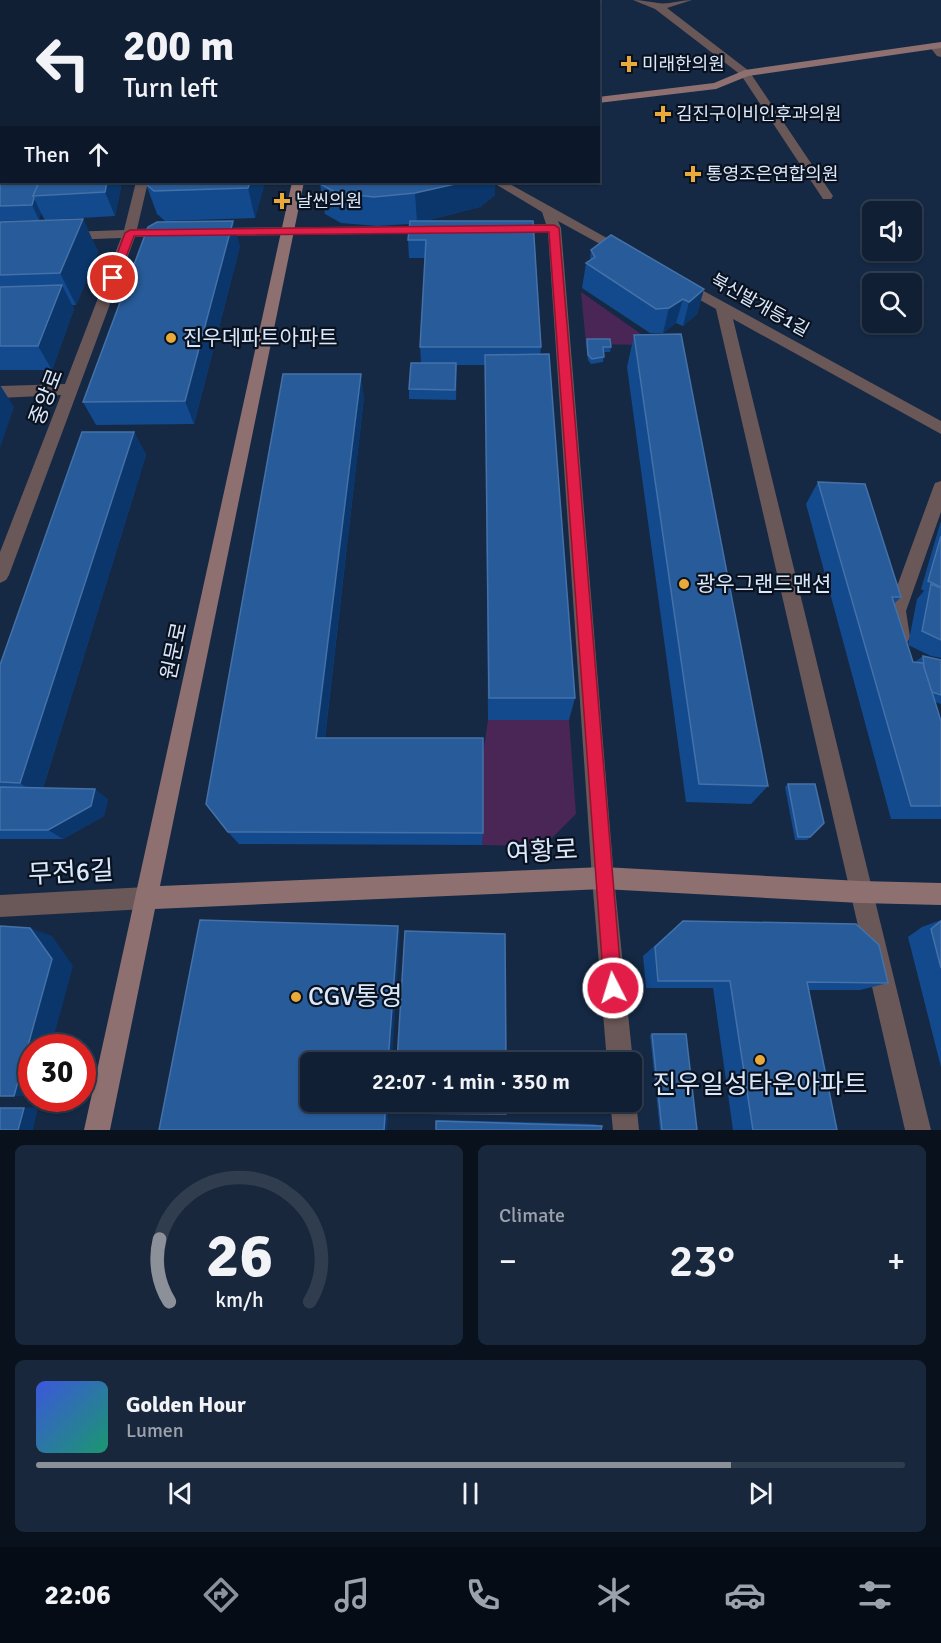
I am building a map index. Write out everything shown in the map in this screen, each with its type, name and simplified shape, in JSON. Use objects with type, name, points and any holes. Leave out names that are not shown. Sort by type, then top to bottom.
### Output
[{"type":"street","points":[[638,0],[659,7],[745,73],[827,196]]},
{"type":"street","points":[[659,7],[687,0]]},
{"type":"street","points":[[600,100],[716,86],[745,73],[939,49]]},
{"type":"street","name":"중앙로","points":[[0,575],[130,233],[142,183]]},
{"type":"street","name":"원문로","points":[[97,1130],[298,183]]},
{"type":"street","points":[[500,183],[641,261]]},
{"type":"street","points":[[548,209],[554,228],[603,878],[619,1052]]},
{"type":"street","points":[[496,229],[554,228]]},
{"type":"street","points":[[59,236],[192,232],[450,230]]},
{"type":"street","name":"북신발개등1길","points":[[672,278],[941,428]]},
{"type":"street","points":[[723,307],[918,1130]]},
{"type":"street","points":[[0,392],[71,389]]},
{"type":"street","points":[[903,655],[897,611],[941,488]]},
{"type":"street","name":"여황로","points":[[146,898],[603,878],[860,892],[941,894]]},
{"type":"street","name":"무전6길","points":[[0,906],[146,898]]},
{"type":"street","points":[[624,1112],[626,1130]]},
{"type":"shaded area","points":[[581,292],[644,336],[646,345],[586,344]]},
{"type":"shaded area","points":[[488,720],[569,720],[576,814],[544,846],[482,845],[483,754]]},
{"type":"building","points":[[0,183],[39,183],[32,205],[0,206]]},
{"type":"building","points":[[39,183],[107,183],[105,192],[33,196]]},
{"type":"building","points":[[250,183],[248,188],[154,191],[146,184]]},
{"type":"building","points":[[460,183],[415,193],[374,197],[337,193],[320,184]]},
{"type":"building","points":[[83,219],[60,273],[0,275],[0,222]]},
{"type":"building","name":"진우데파트아파트","points":[[233,221],[185,401],[83,402],[148,227],[157,222]]},
{"type":"building","points":[[410,221],[533,221],[541,347],[420,347],[426,240],[408,240]]},
{"type":"building","points":[[611,235],[704,289],[689,302],[683,299],[669,308],[656,309],[586,263],[595,257],[591,250]]},
{"type":"building","points":[[62,285],[38,346],[0,346],[0,287]]},
{"type":"building","name":"광우그랜드맨션","points":[[681,334],[768,786],[699,784],[634,335]]},
{"type":"building","points":[[587,339],[610,339],[611,347],[603,347],[604,357],[592,359],[588,355]]},
{"type":"building","points":[[549,354],[575,698],[489,698],[485,355]]},
{"type":"building","points":[[411,363],[456,363],[455,390],[409,389]]},
{"type":"building","points":[[283,374],[361,374],[316,738],[483,738],[483,833],[228,832],[206,804]]},
{"type":"building","points":[[82,432],[134,432],[20,783],[0,782],[0,665]]},
{"type":"building","points":[[818,482],[865,484],[901,597],[892,597],[913,662],[923,663],[941,721],[941,806],[911,806]]},
{"type":"building","points":[[941,536],[941,587],[928,581]]},
{"type":"building","points":[[931,584],[941,588],[941,640],[922,631]]},
{"type":"building","points":[[923,656],[941,660],[941,695],[932,692]]},
{"type":"building","points":[[788,784],[815,784],[824,823],[810,837],[798,837]]},
{"type":"building","points":[[0,787],[95,789],[91,806],[48,830],[0,830]]},
{"type":"building","name":"CGV통영","points":[[200,920],[398,926],[389,1052],[300,1052],[300,1112],[385,1112],[384,1130],[159,1130]]},
{"type":"building","name":"진우일성타운아파트","points":[[683,921],[856,924],[879,945],[888,983],[807,982],[837,1130],[753,1130],[730,981],[658,981],[655,947]]},
{"type":"building","points":[[941,921],[941,968],[931,929]]},
{"type":"building","points":[[0,926],[30,928],[52,959],[31,1034],[18,1034],[18,1082],[14,1096],[0,1096]]},
{"type":"building","points":[[405,931],[505,934],[506,1052],[398,1052]]},
{"type":"building","points":[[652,1034],[686,1034],[697,1130],[662,1130]]},
{"type":"building","points":[[0,1108],[18,1108],[18,1112],[23,1112],[18,1130],[0,1130]]},
{"type":"building","points":[[506,1112],[506,1114],[394,1113]]},
{"type":"building","points":[[436,1121],[602,1126],[601,1130],[436,1130]]},
{"type":"place","name":"미래한의원","points":[[629,64]]},
{"type":"place","name":"김진구이비인후과의원","points":[[663,114]]},
{"type":"place","name":"통영조은연합의원","points":[[693,174]]},
{"type":"place","name":"날씬의원","points":[[282,201]]},
{"type":"place","name":"진우데파트아파트","points":[[171,338]]},
{"type":"place","name":"광우그랜드맨션","points":[[684,584]]},
{"type":"place","name":"CGV통영","points":[[296,997]]},
{"type":"place","name":"진우일성타운아파트","points":[[760,1060]]},
{"type":"route","points":[[113,278],[130,233],[554,228],[613,988]]}]
